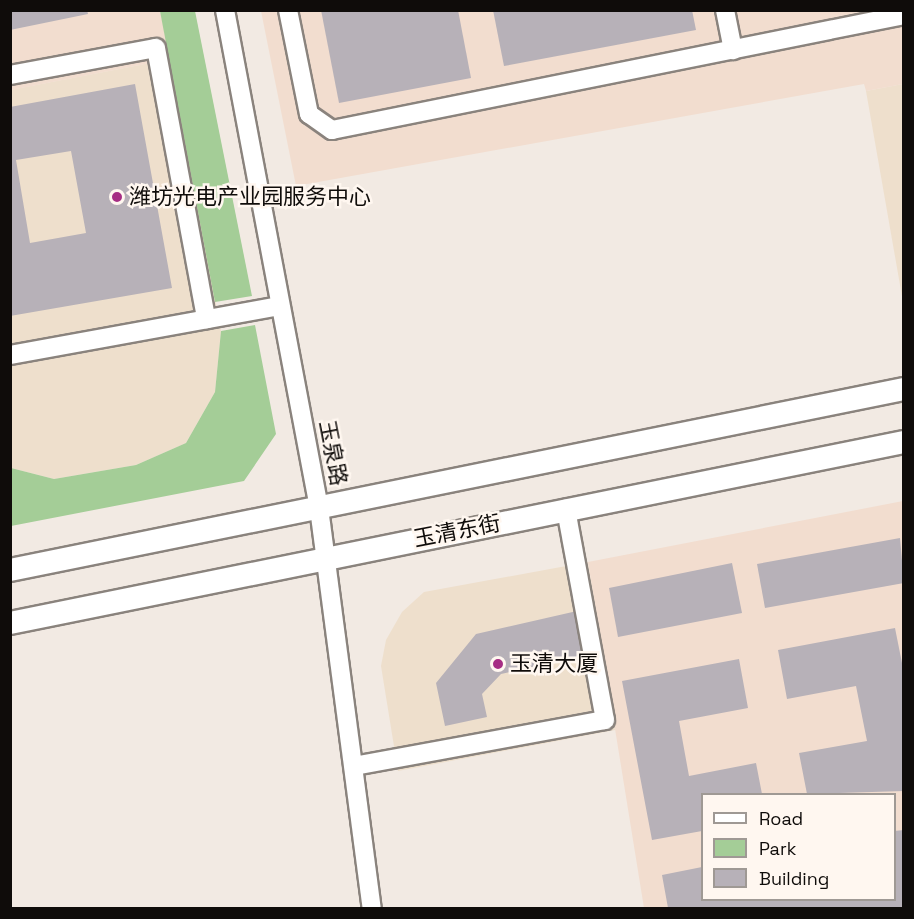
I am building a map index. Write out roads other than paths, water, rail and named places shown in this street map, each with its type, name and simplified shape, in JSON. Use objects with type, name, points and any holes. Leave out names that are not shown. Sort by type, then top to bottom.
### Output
[{"type":"main road","points":[[10,570],[903,389]]},
{"type":"main road","name":"玉清东街","points":[[10,623],[903,442]]},
{"type":"street","name":"玉泉路","points":[[225,10],[319,508],[372,909]]},
{"type":"street","points":[[288,10],[309,114],[332,130],[903,15]]},
{"type":"street","points":[[725,10],[733,50]]},
{"type":"street","points":[[10,75],[156,48],[206,319]]},
{"type":"street","points":[[10,355],[280,306]]},
{"type":"street","points":[[354,766],[604,720],[566,509]]},
{"type":"place","name":"潍坊光电产业园服务中心","points":[[117,197]]},
{"type":"place","name":"玉清大厦","points":[[498,664]]}]
